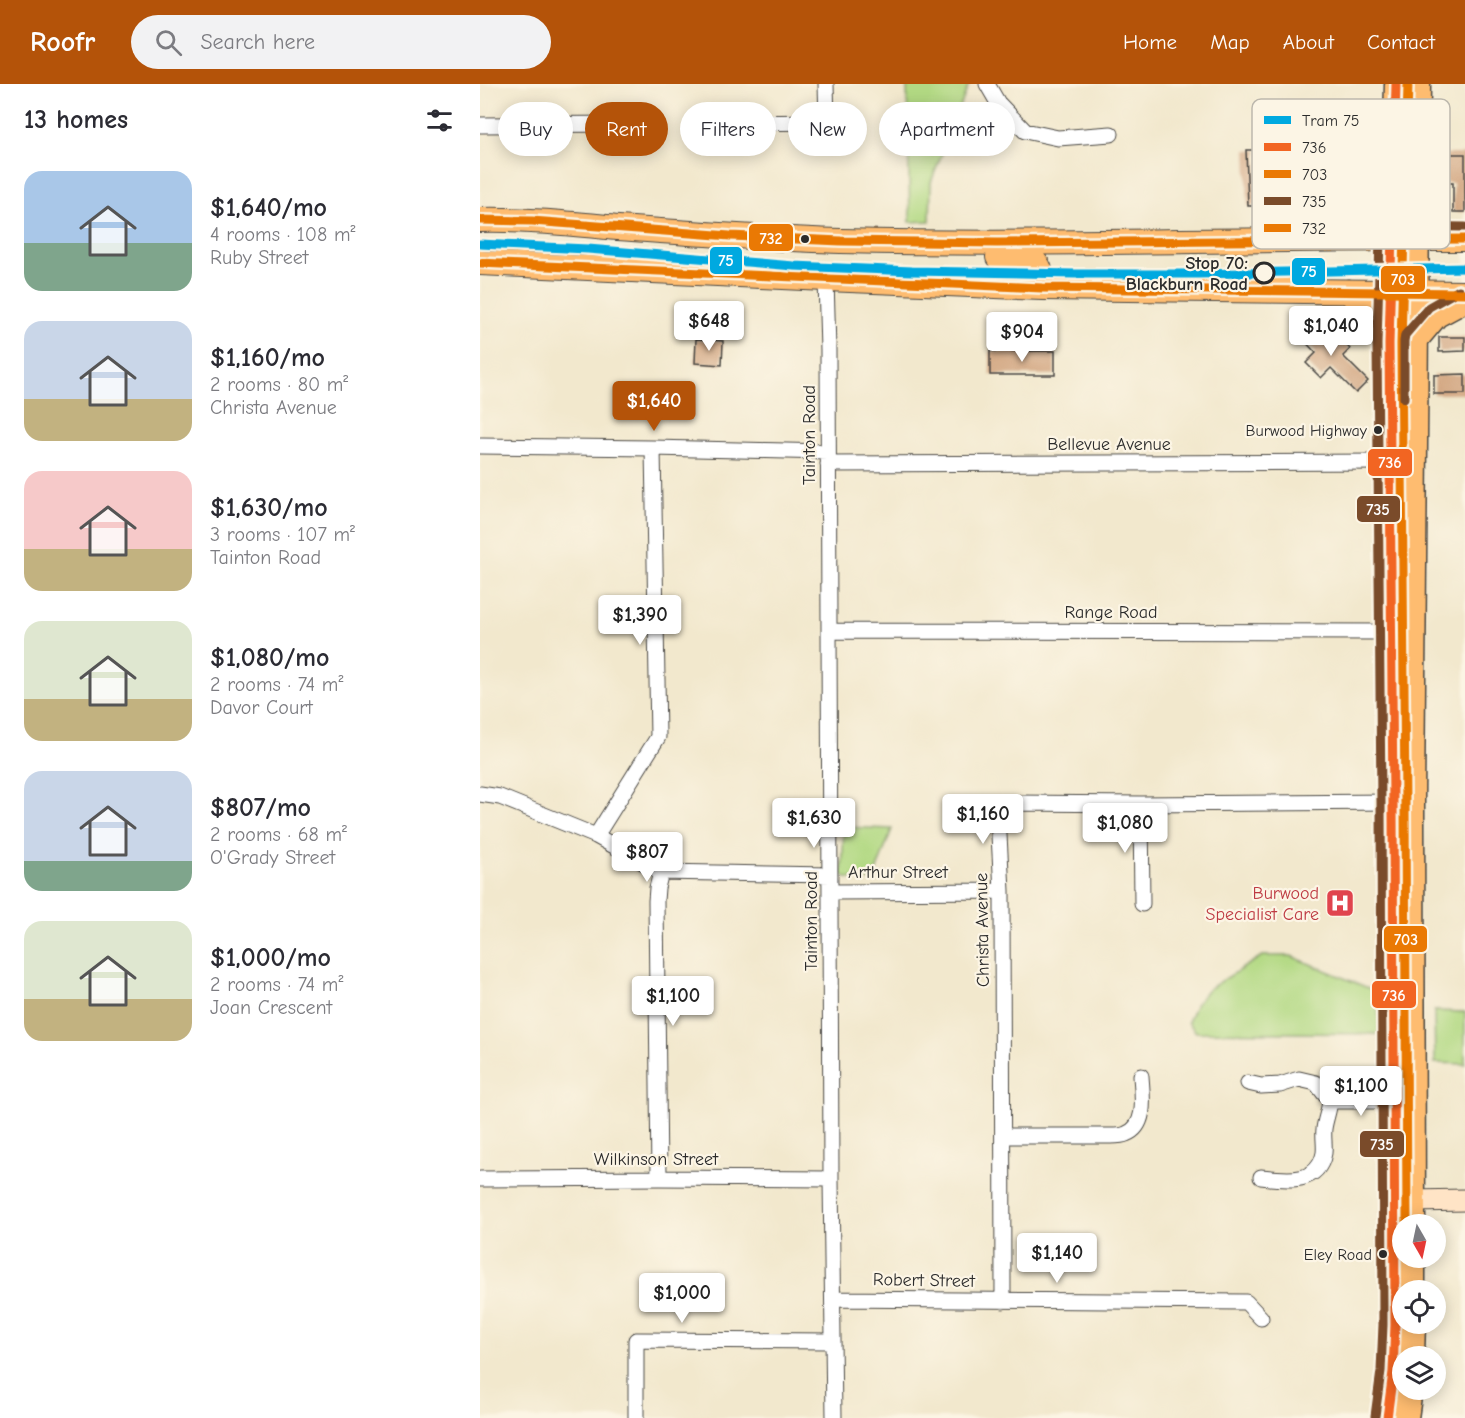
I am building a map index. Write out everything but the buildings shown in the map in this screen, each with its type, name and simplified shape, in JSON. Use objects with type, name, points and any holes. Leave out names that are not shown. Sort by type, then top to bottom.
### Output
[{"type":"highway","points":[[480,220],[842,241],[1055,243],[1252,240]]},
{"type":"highway","points":[[938,242],[978,256],[1032,260],[1041,271],[1042,288]]},
{"type":"highway","points":[[480,262],[1042,288],[1465,293]]},
{"type":"main road","points":[[1396,84],[1396,99]]},
{"type":"main road","points":[[1387,1418],[1393,1372],[1404,1201],[1403,802],[1392,632],[1389,344],[1392,249]]},
{"type":"main road","points":[[1410,1214],[1404,1201],[1394,1101],[1418,249]]},
{"type":"main road","points":[[1348,291],[1370,315],[1389,344]]},
{"type":"main road","points":[[1416,341],[1437,316],[1465,301]]},
{"type":"main road","points":[[1404,1201],[1465,1200]]},
{"type":"main road","points":[[1407,1418],[1409,1400]]},
{"type":"street","points":[[776,122],[827,122],[826,84]]},
{"type":"street","points":[[987,84],[998,103],[1025,131],[1058,138],[1111,134]]},
{"type":"street","points":[[480,125],[585,124]]},
{"type":"street","name":"Tainton Road","points":[[826,279],[834,1418]]},
{"type":"street","name":"Bellevue Avenue","points":[[480,446],[653,448],[828,458],[1390,462]]},
{"type":"street","points":[[596,836],[658,737],[653,448]]},
{"type":"street","name":"Range Road","points":[[830,631],[1392,632]]},
{"type":"street","points":[[480,794],[500,797],[596,836],[661,872],[830,875]]},
{"type":"street","name":"Christa Avenue","points":[[1003,1300],[1002,891],[998,816],[1002,807],[1015,803],[1403,802]]},
{"type":"street","points":[[1141,804],[1142,904]]},
{"type":"street","points":[[659,1178],[656,901],[661,872]]},
{"type":"street","name":"Arthur Street","points":[[831,892],[1002,891]]},
{"type":"street","points":[[1003,1136],[1125,1135],[1134,1129],[1142,1113],[1141,1076]]},
{"type":"street","points":[[1248,1083],[1261,1086],[1280,1085],[1299,1079],[1316,1083],[1330,1101]]},
{"type":"street","points":[[1330,1101],[1394,1101]]},
{"type":"street","points":[[1261,1177],[1304,1178],[1317,1168],[1323,1153],[1324,1127],[1330,1101]]},
{"type":"street","name":"Wilkinson Street","points":[[480,1179],[831,1179]]},
{"type":"street","name":"Robert Street","points":[[833,1299],[1245,1302],[1261,1318]]},
{"type":"street","points":[[636,1418],[636,1340],[832,1341]]},
{"type":"green space","points":[[907,84],[969,84],[962,102],[907,102]]},
{"type":"green space","points":[[909,156],[941,156],[931,182],[930,221],[910,222]]},
{"type":"green space","points":[[844,827],[892,829],[873,880],[846,878],[842,874]]},
{"type":"green space","points":[[1262,956],[1291,956],[1378,992],[1379,1034],[1196,1032],[1188,1022],[1195,1006],[1207,990]]},
{"type":"green space","points":[[1434,1011],[1465,1012],[1465,1064],[1435,1063]]},
{"type":"tram line","name":"75","points":[[480,244],[588,249],[794,266],[912,271],[1198,274],[1465,268]]},
{"type":"tram line","points":[[1216,273],[1261,266]]},
{"type":"transit line","name":"736","points":[[1396,84],[1396,99]]},
{"type":"transit line","name":"703","points":[[1408,84],[1408,99]]},
{"type":"transit line","name":"732","points":[[480,220],[532,221],[730,236],[841,241],[997,243],[1252,241]]},
{"type":"transit line","name":"735","points":[[1450,227],[1465,227]]},
{"type":"transit line","name":"732","points":[[1450,239],[1465,239]]},
{"type":"transit line","name":"735","points":[[1375,1416],[1381,1371],[1383,1325],[1377,344],[1380,249]]},
{"type":"transit line","name":"736","points":[[1387,1418],[1393,1372],[1395,1325],[1389,344],[1392,249]]},
{"type":"transit line","name":"703","points":[[1404,249],[1401,344],[1407,1214]]},
{"type":"transit line","name":"732","points":[[480,263],[1042,288],[1465,293]]},
{"type":"transit line","name":"735","points":[[1404,398],[1405,335],[1429,307],[1459,290]]},
{"type":"place","name":"Stop 70: Blackburn Road","points":[[1264,273]]},
{"type":"place","name":"Burwood Highway","points":[[1378,430]]},
{"type":"place","name":"Burwood Specialist Care","points":[[1340,903]]},
{"type":"place","name":"Eley Road","points":[[1383,1254]]}]
